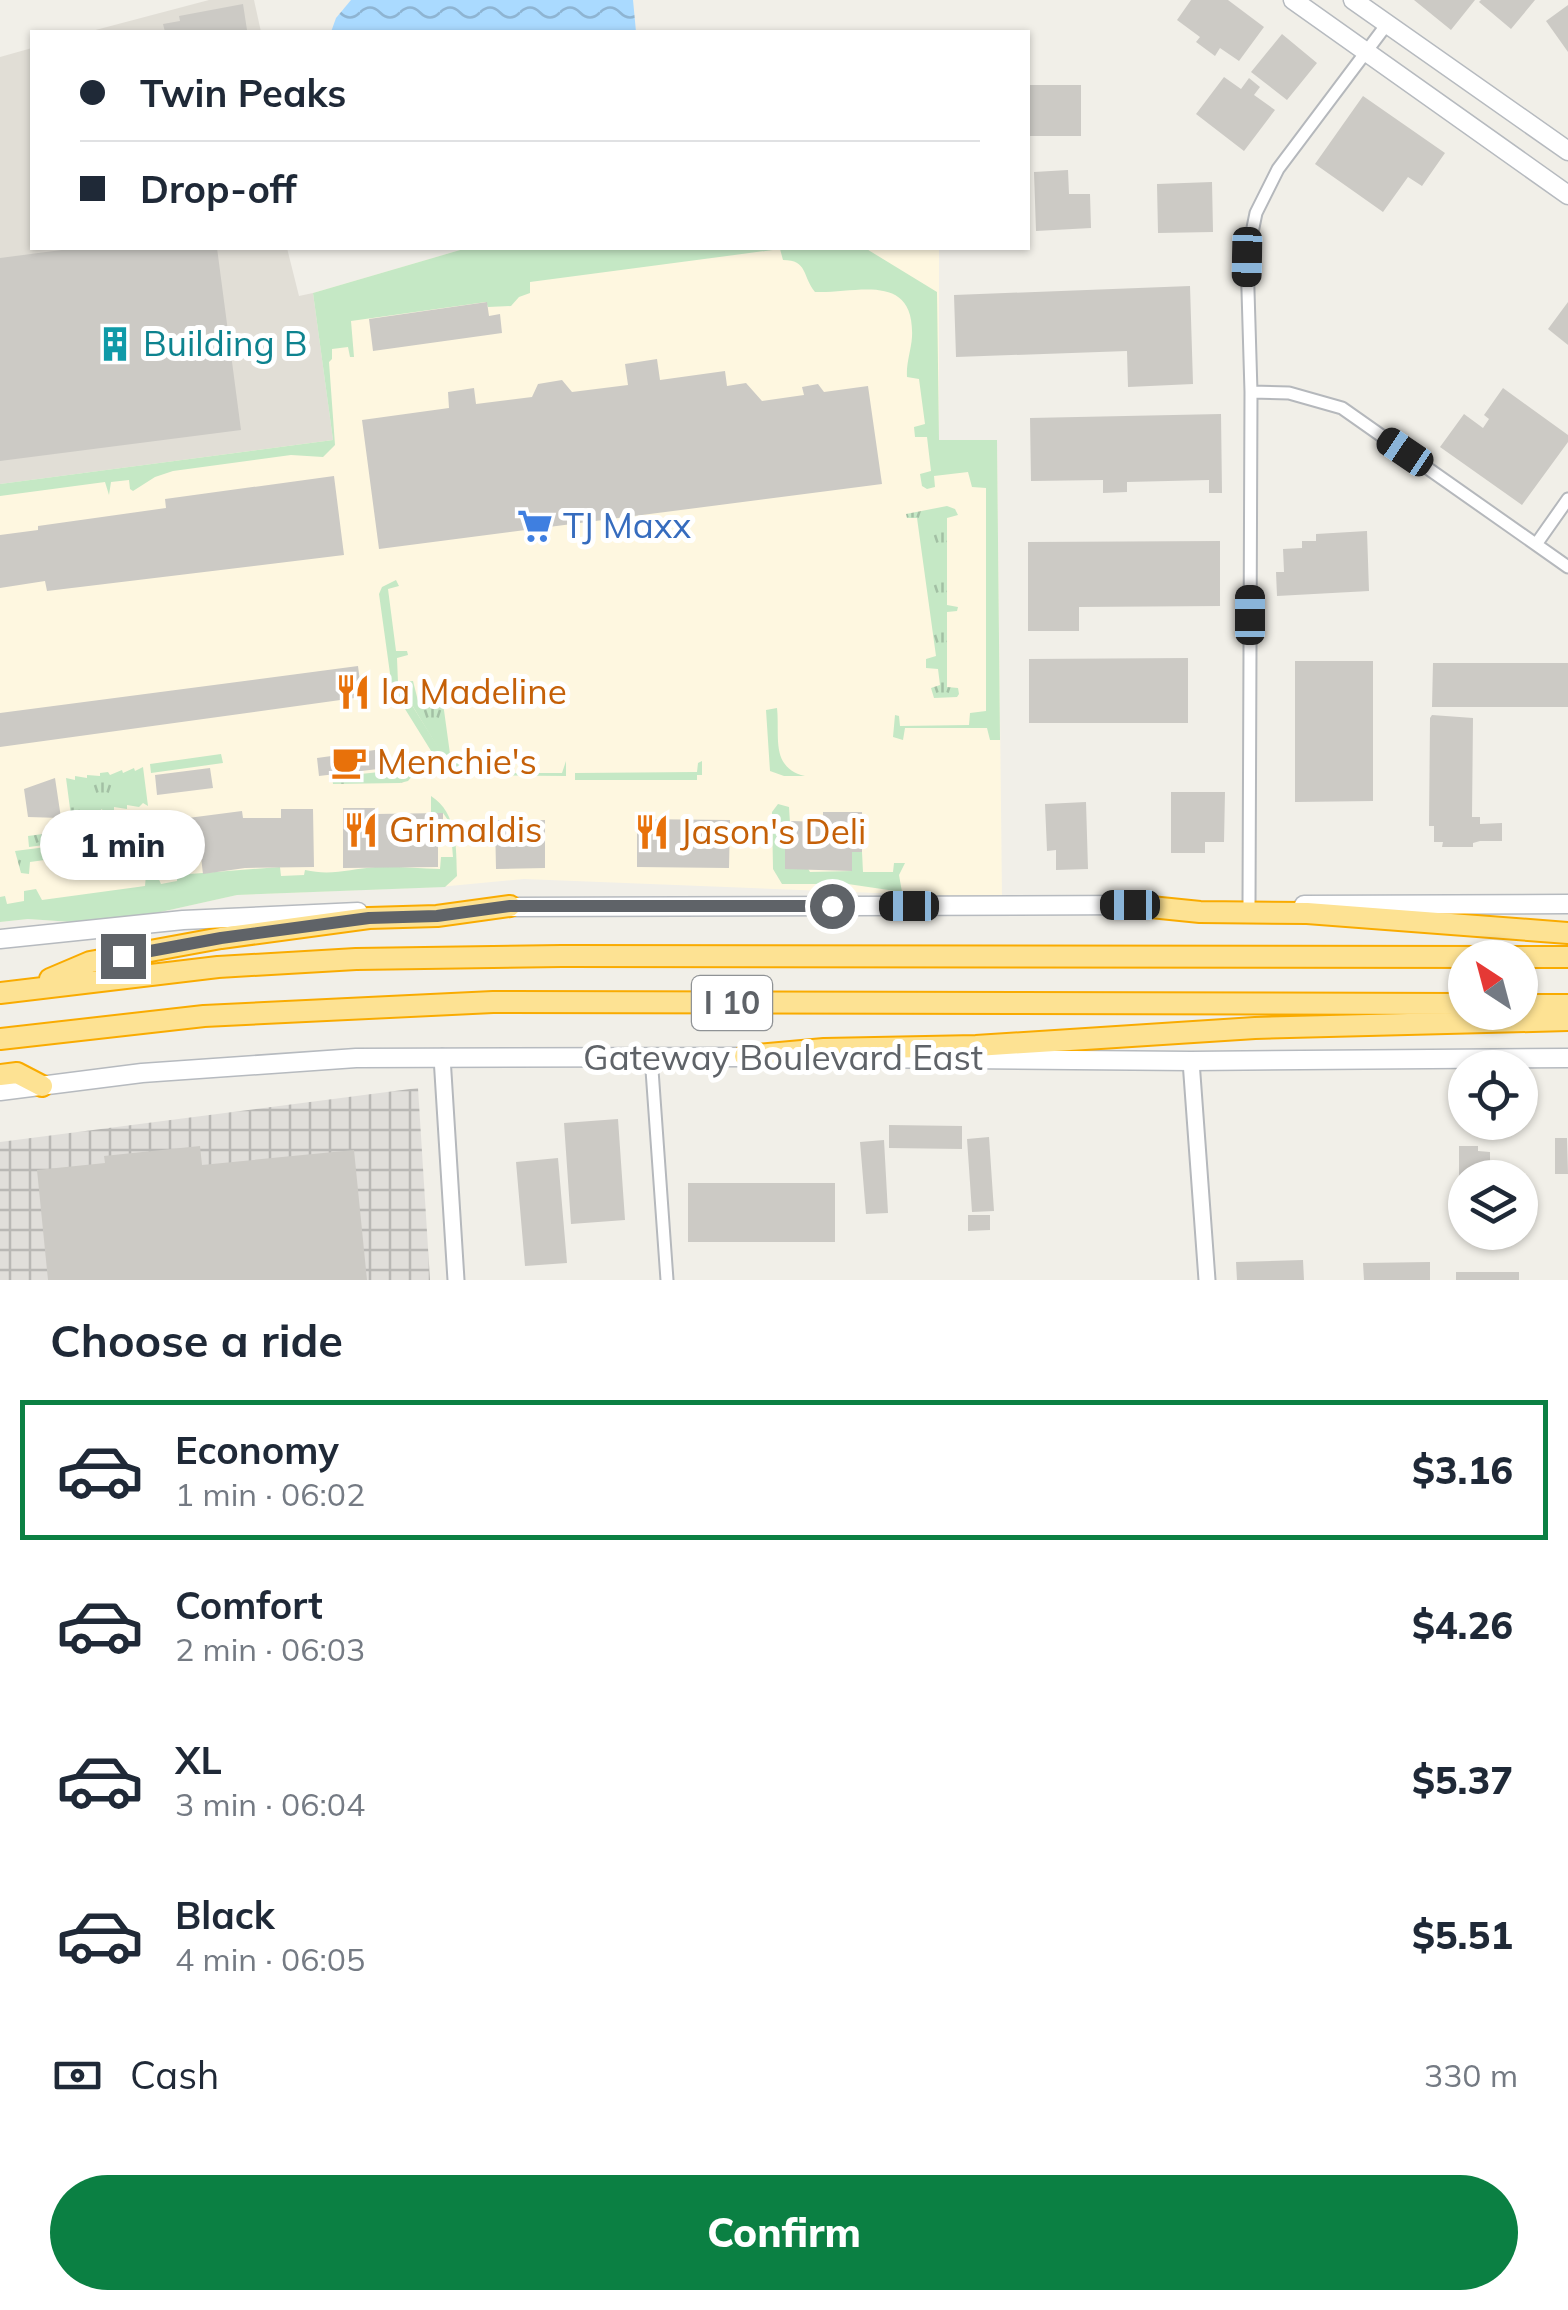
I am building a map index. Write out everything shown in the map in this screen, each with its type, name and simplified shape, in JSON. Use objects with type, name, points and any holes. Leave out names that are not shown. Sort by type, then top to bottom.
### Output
[{"type":"highway","points":[[1130,905],[1568,932]]},
{"type":"highway","points":[[25,990],[90,962],[221,938],[369,918],[437,916],[510,906]]},
{"type":"highway","name":"I 10","points":[[0,993],[202,968],[356,959],[1568,957]]},
{"type":"highway","name":"I 10","points":[[0,1039],[204,1016],[493,1002],[1448,1004]]},
{"type":"highway","points":[[1538,1004],[1568,1005]]},
{"type":"highway","points":[[745,1056],[1255,1028],[1568,1020]]},
{"type":"highway","points":[[0,1075],[17,1073],[42,1086]]},
{"type":"main road","points":[[1293,0],[1568,195]]},
{"type":"main road","points":[[1353,0],[1568,151]]},
{"type":"main road","points":[[0,939],[183,920],[510,906],[1568,904]]},
{"type":"main road","name":"Gateway Boulevard East","points":[[0,1091],[296,1061],[442,1057],[745,1056],[1190,1062],[1568,1058]]},
{"type":"street","points":[[1249,905],[1251,392],[1247,257],[1256,213],[1278,169],[1387,24]]},
{"type":"street","points":[[1251,392],[1289,393],[1342,408],[1568,566]]},
{"type":"street","points":[[1537,543],[1568,500]]},
{"type":"street","points":[[651,1056],[667,1280]]},
{"type":"street","points":[[442,1057],[456,1280]]},
{"type":"street","points":[[1190,1062],[1206,1280]]},
{"type":"shaded area","points":[[209,0],[254,0],[261,30],[96,30]]},
{"type":"shaded area","name":"Building B","points":[[30,49],[30,250],[288,250],[299,296],[313,293],[333,440],[0,484],[0,57]]},
{"type":"shaded area","points":[[460,250],[939,250],[939,440],[997,440],[1002,898],[524,879],[439,887],[237,895],[156,913],[72,922],[0,922],[0,484],[333,439],[313,293]]},
{"type":"shaded area","points":[[418,1088],[430,1280],[0,1280],[0,1142]]},
{"type":"green space","points":[[460,250],[772,250],[530,282],[530,293],[511,306],[488,307],[486,302],[351,321],[354,357],[350,357],[348,347],[332,349],[329,362],[335,445],[323,457],[291,455],[173,471],[133,491],[129,480],[111,482],[109,495],[105,482],[0,496],[0,484],[333,440],[313,293]]},
{"type":"green space","points":[[780,250],[868,250],[937,292],[939,440],[997,440],[1000,740],[990,740],[987,728],[905,728],[903,740],[893,737],[895,715],[899,716],[900,726],[969,725],[970,713],[986,711],[986,488],[972,487],[968,472],[934,476],[935,487],[922,486],[920,474],[931,471],[927,437],[915,437],[914,427],[925,424],[919,379],[907,377],[912,337],[904,302],[879,290],[815,292],[801,266],[783,260]]},
{"type":"green space","points":[[947,506],[958,515],[947,518],[947,605],[958,607],[957,611],[947,612],[947,687],[958,688],[959,694],[934,698],[931,688],[940,685],[938,669],[926,668],[926,659],[936,656],[917,518],[907,518],[906,514]]},
{"type":"green space","points":[[396,580],[399,586],[388,589],[396,651],[407,651],[408,655],[397,658],[398,683],[447,761],[467,760],[469,773],[562,773],[566,761],[566,776],[446,775],[392,688],[379,594],[382,587]]},
{"type":"green space","points":[[413,681],[418,701],[446,698],[445,687],[452,687],[454,700],[443,703],[451,761],[447,762],[398,682]]},
{"type":"green space","points":[[777,708],[782,758],[786,766],[805,776],[770,771],[766,710]]},
{"type":"green space","points":[[221,754],[223,763],[151,773],[150,764]]},
{"type":"green space","points":[[702,761],[702,775],[697,775],[697,780],[575,780],[575,773],[697,772]]},
{"type":"green space","points":[[143,767],[148,806],[127,805],[127,809],[114,807],[106,812],[92,810],[71,816],[66,778],[75,780],[75,776],[87,778],[108,772],[110,775]]},
{"type":"green space","points":[[408,769],[414,774],[400,783],[333,784],[332,777]]},
{"type":"green space","points":[[431,796],[451,821],[455,843],[457,876],[445,887],[237,895],[156,913],[72,922],[0,922],[0,897],[5,896],[7,904],[24,901],[24,891],[36,889],[42,900],[145,886],[146,875],[156,873],[161,884],[177,881],[177,875],[280,867],[281,876],[304,875],[305,870],[440,869],[441,857],[453,857],[450,823],[443,813],[431,813]]},
{"type":"green space","points":[[778,804],[789,807],[791,839],[810,872],[852,871],[852,852],[862,852],[863,872],[893,872],[894,863],[905,863],[899,875],[902,892],[848,884],[782,884],[773,869],[772,812]]},
{"type":"green space","points":[[138,821],[140,832],[29,847],[28,836]]},
{"type":"green space","points":[[155,833],[157,851],[152,857],[143,858],[140,847],[30,862],[29,874],[21,873],[15,851]]},
{"type":"water","points":[[351,0],[633,0],[636,30],[332,30]]},
{"type":"building","points":[[1191,0],[1228,0],[1264,27],[1239,61],[1220,48],[1215,56],[1196,42],[1200,37],[1177,20]]},
{"type":"building","points":[[1414,0],[1475,0],[1451,30]]},
{"type":"building","points":[[1481,0],[1535,0],[1511,29]]},
{"type":"building","points":[[243,4],[247,30],[164,30],[163,24],[180,21],[179,16]]},
{"type":"building","points":[[1568,5],[1568,52],[1546,21]]},
{"type":"building","points":[[1282,34],[1317,63],[1287,100],[1251,72]]},
{"type":"building","points":[[1224,77],[1241,89],[1249,78],[1260,87],[1254,95],[1275,110],[1244,151],[1196,114]]},
{"type":"building","points":[[1030,85],[1081,85],[1081,136],[1030,136]]},
{"type":"building","points":[[1363,96],[1445,153],[1422,186],[1408,177],[1383,212],[1315,164]]},
{"type":"building","points":[[1068,170],[1069,194],[1090,194],[1091,228],[1036,231],[1034,172]]},
{"type":"building","points":[[1212,182],[1213,232],[1158,233],[1157,184]]},
{"type":"building","name":"Building B","points":[[62,250],[217,250],[241,430],[0,461],[0,258]]},
{"type":"building","points":[[1190,286],[1193,384],[1128,387],[1127,351],[956,357],[954,295]]},
{"type":"building","points":[[487,302],[489,316],[500,314],[502,333],[373,351],[369,319]]},
{"type":"building","points":[[1568,302],[1568,345],[1548,329]]},
{"type":"building","points":[[657,359],[660,380],[725,371],[727,386],[746,383],[762,401],[804,395],[802,387],[818,384],[824,392],[868,386],[882,484],[379,549],[362,420],[449,408],[448,392],[474,388],[476,404],[532,397],[538,384],[562,380],[572,392],[628,385],[625,364]]},
{"type":"building","points":[[1503,388],[1568,435],[1568,442],[1522,505],[1440,447],[1464,414],[1483,428],[1489,419],[1484,415]]},
{"type":"building","points":[[1221,414],[1222,493],[1209,493],[1209,480],[1127,482],[1127,492],[1103,493],[1103,480],[1031,481],[1030,418]]},
{"type":"building","points":[[334,476],[344,555],[47,591],[45,581],[0,588],[0,535],[166,508],[165,499]]},
{"type":"building","points":[[1367,531],[1369,591],[1277,596],[1276,572],[1284,572],[1283,549],[1302,548],[1302,541],[1316,541],[1316,534]]},
{"type":"building","points":[[1220,541],[1220,606],[1079,607],[1079,631],[1028,631],[1028,542]]},
{"type":"building","points":[[1188,658],[1188,723],[1029,723],[1029,659]]},
{"type":"building","points":[[1295,661],[1373,661],[1373,801],[1295,802]]},
{"type":"building","points":[[1433,663],[1568,663],[1568,707],[1432,707]]},
{"type":"building","points":[[358,666],[362,697],[0,747],[0,713]]},
{"type":"building","points":[[1432,715],[1473,718],[1472,817],[1480,817],[1480,824],[1502,823],[1502,841],[1480,841],[1473,843],[1473,847],[1442,847],[1443,842],[1434,842],[1434,826],[1429,826]]},
{"type":"building","points":[[375,750],[378,769],[319,776],[317,758]]},
{"type":"building","points":[[210,768],[213,788],[157,795],[155,775]]},
{"type":"building","points":[[55,778],[61,818],[28,817],[24,789]]},
{"type":"building","points":[[1171,792],[1225,792],[1224,842],[1205,842],[1205,853],[1171,853]]},
{"type":"building","points":[[1086,802],[1088,869],[1056,870],[1056,850],[1047,851],[1045,804]]},
{"type":"building","points":[[343,808],[375,808],[375,814],[443,813],[438,867],[343,868]]},
{"type":"building","points":[[281,809],[313,809],[314,867],[245,868],[203,874],[201,857],[193,858],[188,818],[242,811],[243,818],[281,818]]},
{"type":"building","points":[[823,812],[862,812],[862,852],[852,852],[852,871],[785,869],[785,839],[791,839],[791,821],[823,822]]},
{"type":"building","points":[[637,819],[730,820],[729,868],[637,867]]},
{"type":"building","points":[[495,820],[545,820],[545,868],[496,869]]},
{"type":"building","points":[[618,1119],[625,1220],[571,1224],[564,1123]]},
{"type":"building","points":[[889,1125],[962,1126],[962,1149],[889,1148]]},
{"type":"building","points":[[989,1137],[994,1211],[972,1212],[967,1139]]},
{"type":"building","points":[[1555,1138],[1567,1138],[1568,1174],[1555,1174]]},
{"type":"building","points":[[884,1140],[888,1213],[866,1214],[860,1142]]},
{"type":"building","points":[[200,1146],[202,1165],[354,1150],[367,1280],[48,1280],[37,1170],[105,1163],[104,1156]]},
{"type":"building","points":[[1459,1146],[1478,1146],[1478,1151],[1490,1152],[1490,1160],[1459,1160]]},
{"type":"building","points":[[558,1158],[567,1263],[525,1266],[516,1162]]},
{"type":"building","points":[[688,1183],[835,1183],[835,1242],[688,1242]]},
{"type":"building","points":[[968,1215],[990,1215],[990,1230],[968,1231]]},
{"type":"building","points":[[1303,1260],[1304,1280],[1237,1280],[1236,1262]]},
{"type":"building","points":[[1430,1262],[1430,1280],[1364,1280],[1363,1263]]},
{"type":"building","points":[[1456,1272],[1519,1272],[1519,1280],[1456,1280]]},
{"type":"place","name":"Building B","points":[[115,344]]},
{"type":"place","name":"TJ Maxx","points":[[535,526]]},
{"type":"place","name":"la Madeline","points":[[353,692]]},
{"type":"place","name":"Menchie's","points":[[349,762]]},
{"type":"place","name":"Grimaldis","points":[[361,830]]},
{"type":"place","name":"Jason's Deli","points":[[652,832]]},
{"type":"route","points":[[123,956],[369,918],[437,916],[510,906],[832,906]]}]
